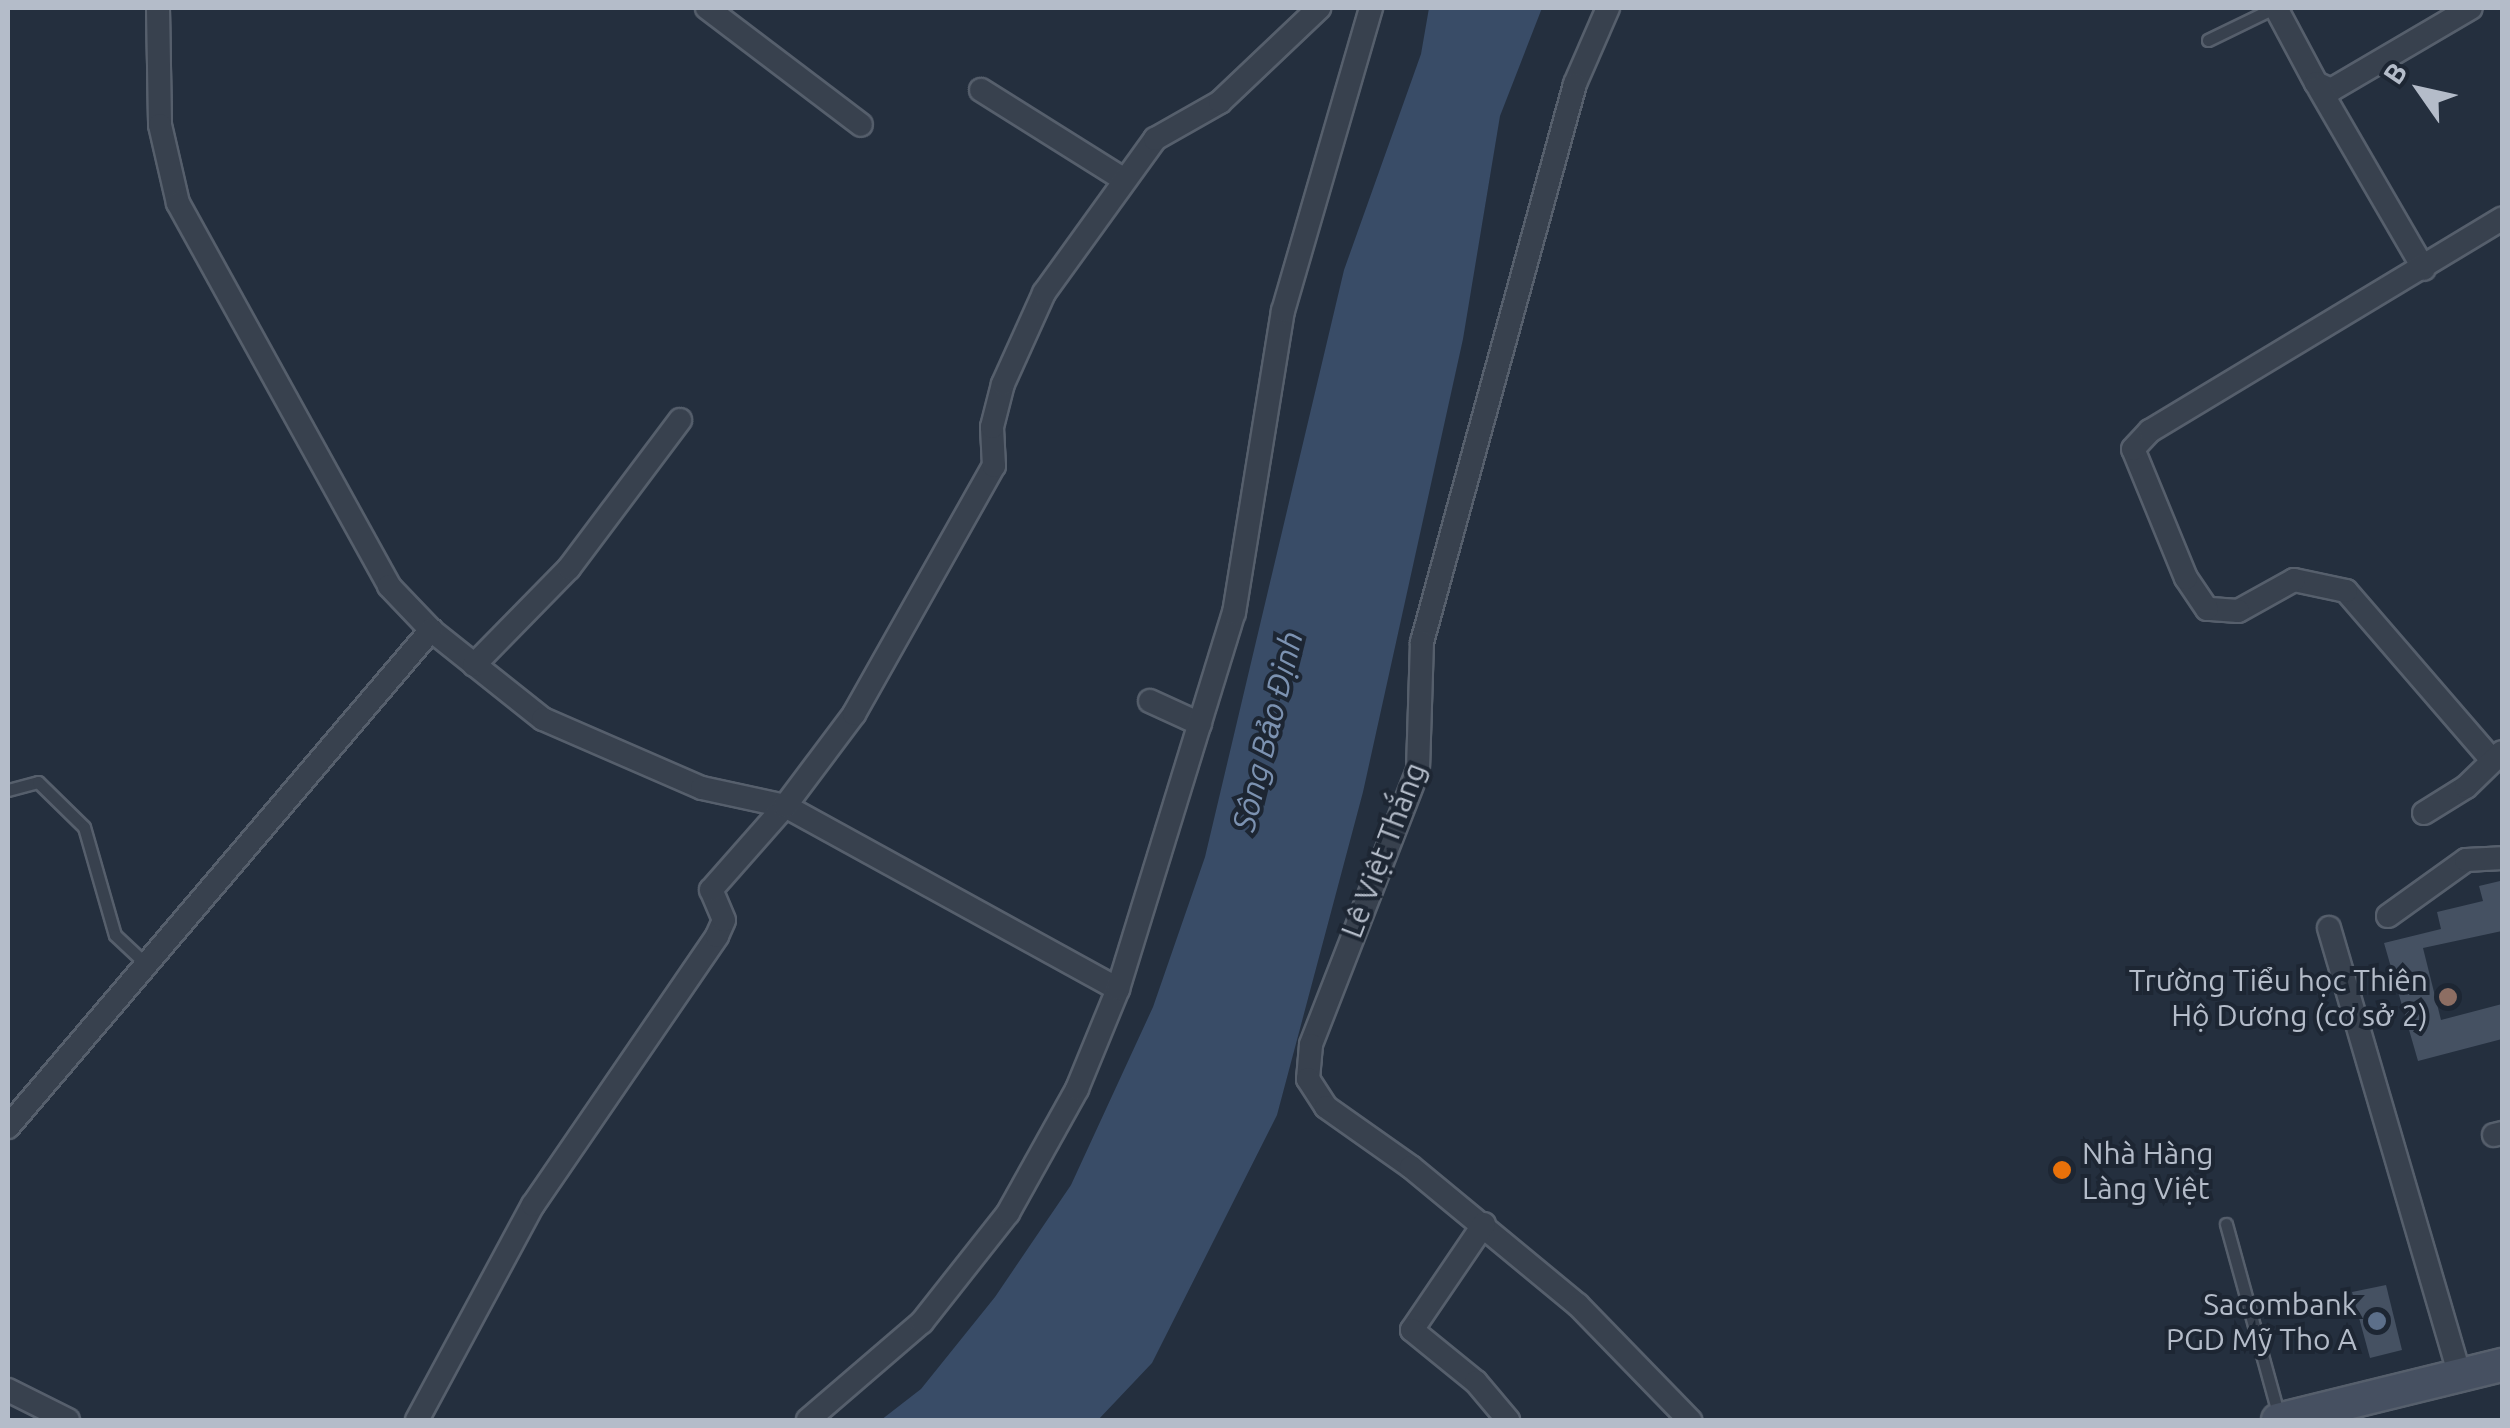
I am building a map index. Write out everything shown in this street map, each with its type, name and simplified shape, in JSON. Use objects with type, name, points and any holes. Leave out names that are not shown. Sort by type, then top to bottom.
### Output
[{"type":"main road","points":[[2279,1420],[2355,1411],[2502,1364]]},
{"type":"street","points":[[158,8],[160,124],[178,203],[389,586],[431,630],[543,718],[625,759],[702,788],[785,806],[1118,989]]},
{"type":"street","points":[[707,8],[861,126]]},
{"type":"street","points":[[417,1420],[532,1205],[717,936],[724,920],[711,890],[785,806],[867,694],[994,466],[992,427],[1020,338],[1123,179],[1156,139],[1220,102],[1319,8]]},
{"type":"street","points":[[808,1420],[922,1322],[1008,1213],[1077,1089],[1118,989],[1234,613],[1284,311],[1371,8]]},
{"type":"street","name":"Lê Việt Thắng","points":[[1608,8],[1576,84],[1422,642],[1418,770],[1378,860],[1307,1061],[1308,1079],[1326,1108],[1484,1224],[1578,1305],[1690,1420]]},
{"type":"street","points":[[2275,8],[2424,269]]},
{"type":"street","points":[[2319,88],[2331,90],[2470,8]]},
{"type":"street","points":[[981,90],[1123,179]]},
{"type":"street","points":[[2424,813],[2466,787],[2497,756],[2372,613],[2346,591],[2294,580],[2238,612],[2207,609],[2186,578],[2133,449],[2150,431],[2502,219]]},
{"type":"street","points":[[474,664],[568,568],[680,420]]},
{"type":"street","points":[[8,1127],[431,630]]},
{"type":"street","points":[[1150,701],[1200,724]]},
{"type":"street","points":[[2388,916],[2466,860],[2502,858]]},
{"type":"street","points":[[2328,928],[2460,1376]]},
{"type":"street","points":[[1484,1224],[1412,1330],[1476,1382],[1508,1420]]},
{"type":"street","points":[[8,1390],[68,1420]]},
{"type":"lane","points":[[2208,40],[2275,8]]},
{"type":"lane","points":[[8,790],[38,782],[84,827],[115,935],[146,964]]},
{"type":"lane","points":[[2226,1224],[2279,1420]]},
{"type":"water","name":"Sông Bảo Định","points":[[1429,8],[1542,8],[1500,116],[1463,339],[1363,792],[1277,1115],[1152,1363],[1098,1420],[881,1420],[921,1389],[995,1297],[1071,1185],[1153,1007],[1205,857],[1344,270],[1421,54]]},
{"type":"building","points":[[2500,881],[2502,931],[2423,948],[2441,1020],[2502,1004],[2502,1039],[2418,1061],[2384,943],[2441,929],[2437,912],[2483,901],[2479,886]]},
{"type":"building","name":"Sacombank PGD Mỹ Tho A","points":[[2386,1285],[2402,1350],[2370,1358],[2352,1292]]},
{"type":"place","name":"Trường Tiểu học Thiên Hộ Dương (cơ sở 2)","points":[[2448,997]]},
{"type":"place","name":"Nhà Hàng Làng Việt","points":[[2062,1170]]},
{"type":"place","name":"Sacombank PGD Mỹ Tho A","points":[[2377,1321]]}]
